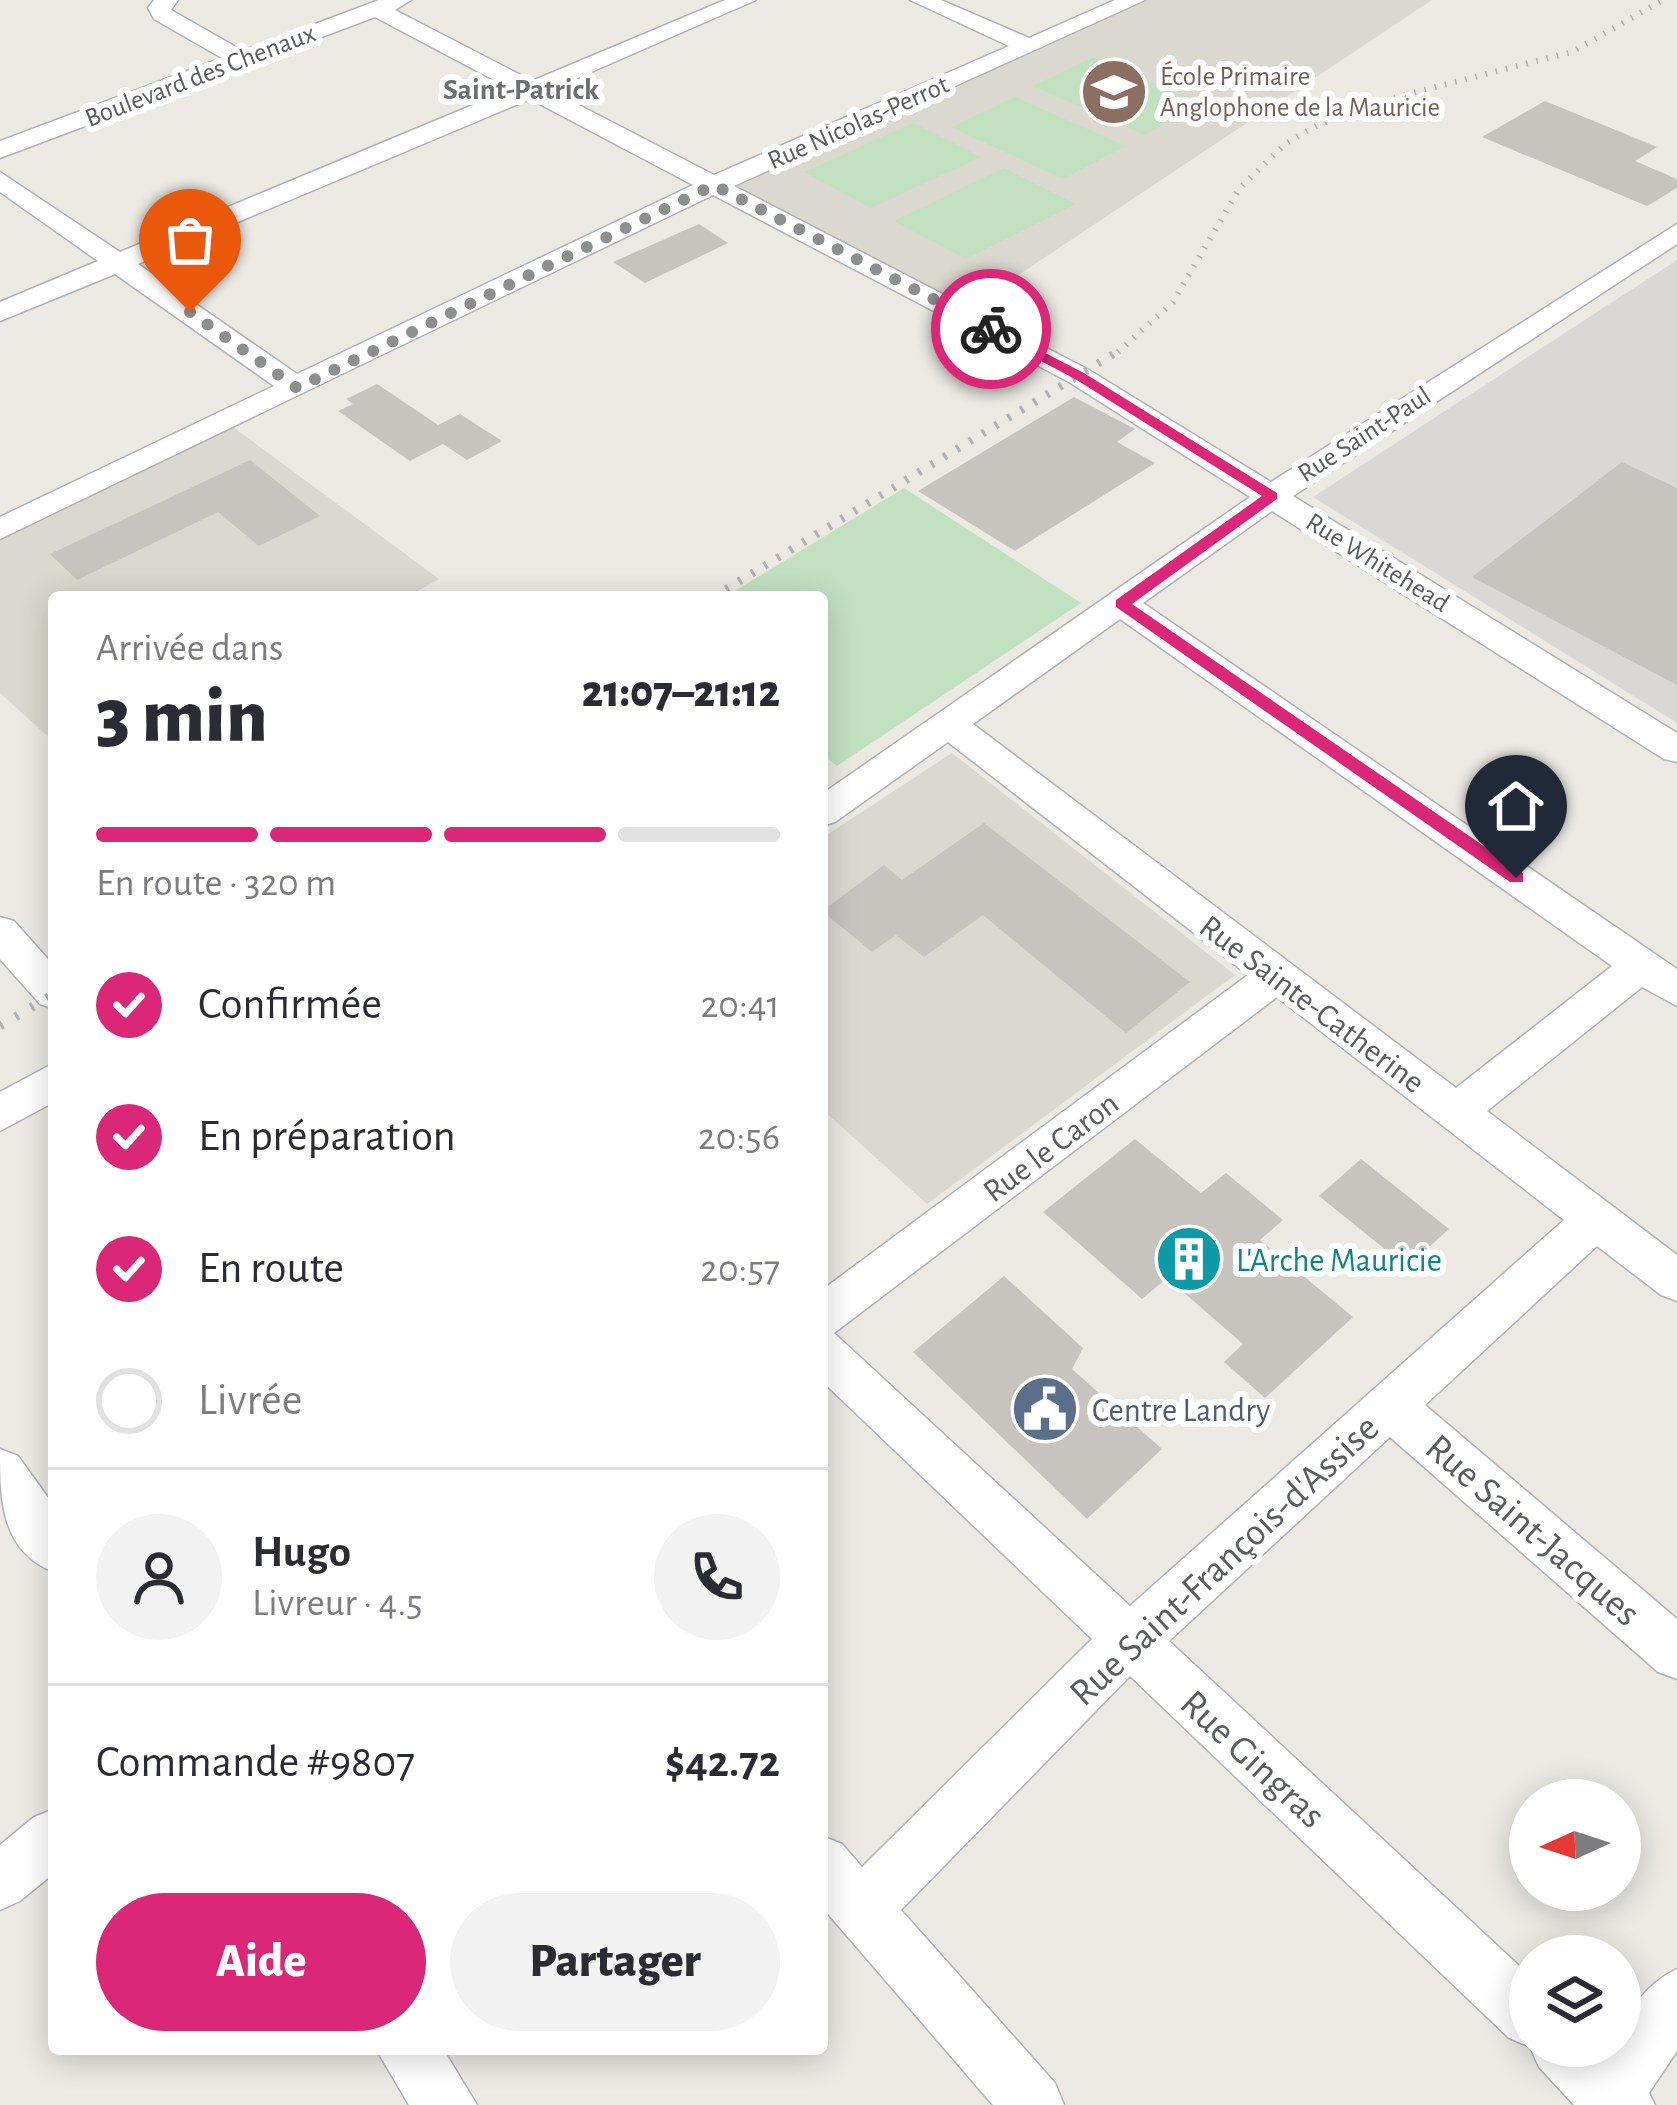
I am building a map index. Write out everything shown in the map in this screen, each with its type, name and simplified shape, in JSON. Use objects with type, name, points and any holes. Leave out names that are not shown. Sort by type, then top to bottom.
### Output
[{"type":"street","points":[[166,0],[159,8],[162,14],[242,60]]},
{"type":"street","points":[[0,312],[745,0]]},
{"type":"street","points":[[921,0],[1029,46]]},
{"type":"street","name":"Rue Nicolas-Perrot","points":[[0,529],[714,185],[1134,0]]},
{"type":"street","name":"Boulevard des Chenaux","points":[[0,150],[388,5]]},
{"type":"street","name":"Rue Whitehead","points":[[388,5],[530,89],[1079,376],[1677,750]]},
{"type":"street","points":[[0,180],[297,388]]},
{"type":"street","name":"Rue Saint-Paul","points":[[828,808],[1272,496],[1677,232]]},
{"type":"street","points":[[1121,604],[1677,990]]},
{"type":"street","name":"Rue Sainte-Catherine","points":[[949,724],[1677,1282]]},
{"type":"street","points":[[0,932],[48,986]]},
{"type":"street","points":[[1456,1112],[1641,964]]},
{"type":"street","name":"Rue le Caron","points":[[828,1312],[1277,975]]},
{"type":"street","points":[[0,1114],[48,1084]]},
{"type":"street","name":"Rue Saint-François-d'Assise","points":[[861,1909],[1130,1641],[1595,1219]]},
{"type":"street","name":"Rue Gingras","points":[[828,1356],[1509,1998]]},
{"type":"street","name":"Rue Saint-Jacques","points":[[1390,1406],[1677,1653]]},
{"type":"street","points":[[0,1472],[48,1540]]},
{"type":"street","points":[[0,1881],[48,1843]]},
{"type":"street","points":[[828,1871],[1034,2105]]},
{"type":"street","points":[[1580,2067],[1613,2102],[1677,1999]]},
{"type":"street","points":[[410,2055],[446,2105]]},
{"type":"shaded area","name":"École Primaire Anglophone de la Mauricie","points":[[1142,0],[1432,0],[967,309],[729,184]]},
{"type":"shaded area","points":[[1677,260],[1677,723],[1313,497]]},
{"type":"shaded area","points":[[229,424],[439,579],[418,591],[48,591],[48,737],[0,693],[0,533]]},
{"type":"shaded area","points":[[952,753],[1235,975],[927,1204],[828,1114],[828,834]]},
{"type":"green space","points":[[1093,57],[1204,104],[1144,135],[1033,86]]},
{"type":"green space","points":[[1015,97],[1126,146],[1063,179],[951,127]]},
{"type":"green space","points":[[913,123],[981,157],[871,208],[804,172]]},
{"type":"green space","points":[[1004,168],[1076,204],[966,259],[894,221]]},
{"type":"green space","points":[[904,488],[1081,603],[837,766],[828,759],[828,591],[735,591]]},
{"type":"building","points":[[1545,101],[1657,147],[1635,161],[1677,179],[1677,188],[1647,206],[1482,137]]},
{"type":"building","points":[[699,224],[728,243],[645,283],[613,262]]},
{"type":"building","points":[[377,384],[438,425],[460,414],[502,441],[467,460],[443,444],[410,461],[338,411],[353,404],[346,399]]},
{"type":"building","points":[[1074,397],[1135,429],[1117,442],[1155,463],[1015,551],[918,491]]},
{"type":"building","points":[[250,460],[320,516],[259,546],[218,512],[77,580],[50,554]]},
{"type":"building","points":[[1622,462],[1677,488],[1677,685],[1472,577]]},
{"type":"building","points":[[984,823],[1190,982],[1126,1033],[983,915],[924,957],[896,935],[872,952],[828,916],[828,907],[884,865],[902,880]]},
{"type":"building","name":"L'Arche Mauricie","points":[[1135,1139],[1201,1193],[1226,1173],[1283,1220],[1260,1240],[1353,1317],[1265,1398],[1224,1362],[1243,1344],[1167,1278],[1142,1299],[1043,1212]]},
{"type":"building","points":[[1361,1159],[1449,1229],[1407,1267],[1319,1196]]},
{"type":"building","name":"Centre Landry","points":[[1004,1276],[1083,1348],[1072,1369],[1162,1449],[1087,1519],[913,1352]]},
{"type":"railway","points":[[1120,350],[1173,302],[1239,189],[1286,143],[1318,125],[1385,100],[1572,52],[1663,0]]},
{"type":"railway","points":[[723,591],[1120,350]]},
{"type":"railway","points":[[0,1026],[48,998]]},
{"type":"way so far","points":[[190,312],[297,388],[714,185],[991,329]]},
{"type":"place","name":"École Primaire Anglophone de la Mauricie","points":[[1114,92]]},
{"type":"place","name":"L'Arche Mauricie","points":[[1189,1259]]},
{"type":"place","name":"Centre Landry","points":[[1045,1409]]},
{"type":"district","name":"Saint-Patrick","points":[[521,89]]},
{"type":"route","points":[[991,329],[1079,376],[1272,496],[1121,604],[1516,878]]}]
